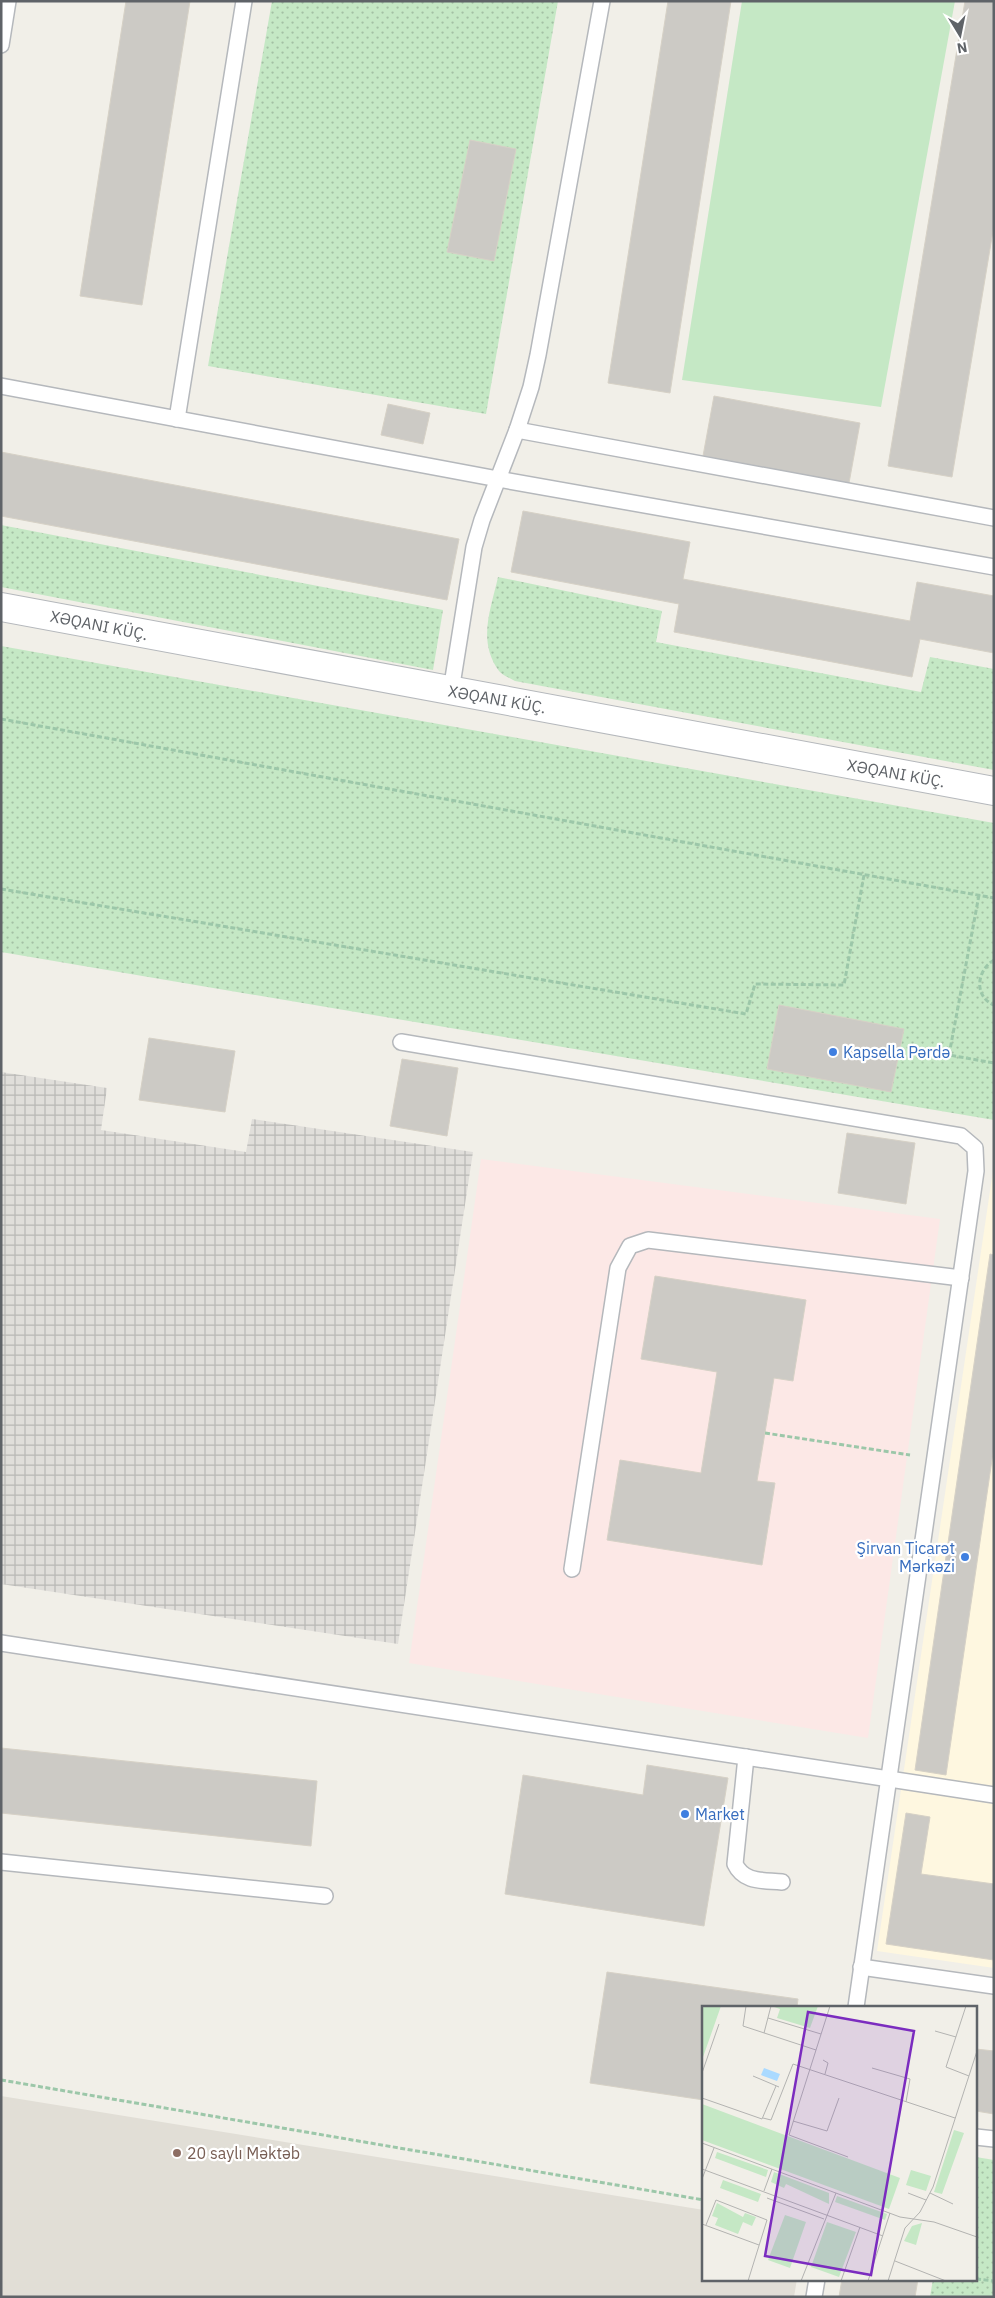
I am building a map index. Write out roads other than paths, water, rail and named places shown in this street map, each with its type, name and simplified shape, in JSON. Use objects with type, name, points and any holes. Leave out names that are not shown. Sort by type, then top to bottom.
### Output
[{"type":"street","name":"XƏQANI KÜÇ.","points":[[1,607],[994,791]]},
{"type":"lane","points":[[1,45],[8,1]]},
{"type":"lane","points":[[177,419],[244,1]]},
{"type":"lane","points":[[451,691],[474,547],[482,520],[517,430],[531,387],[602,1]]},
{"type":"lane","points":[[1,386],[498,479],[994,567]]},
{"type":"lane","points":[[517,430],[994,518]]},
{"type":"lane","points":[[401,1042],[961,1136],[975,1148],[976,1171],[933,1459],[856,2006]]},
{"type":"lane","points":[[572,1569],[618,1268],[630,1246],[648,1240],[961,1278]]},
{"type":"lane","points":[[1,1643],[994,1795]]},
{"type":"lane","points":[[746,1757],[735,1864],[739,1873],[749,1879],[782,1882]]},
{"type":"lane","points":[[1,1862],[325,1896]]},
{"type":"lane","points":[[862,1967],[994,1986]]},
{"type":"lane","points":[[978,2137],[994,2139]]},
{"type":"lane","points":[[814,2297],[817,2280]]},
{"type":"place","name":"Kapsella Pərdə","points":[[833,1052]]},
{"type":"place","name":"Şirvan Ticarət Mərkəzi","points":[[965,1557]]},
{"type":"place","name":"Market","points":[[685,1814]]},
{"type":"place","name":"20 saylı Məktəb","points":[[177,2153]]}]
